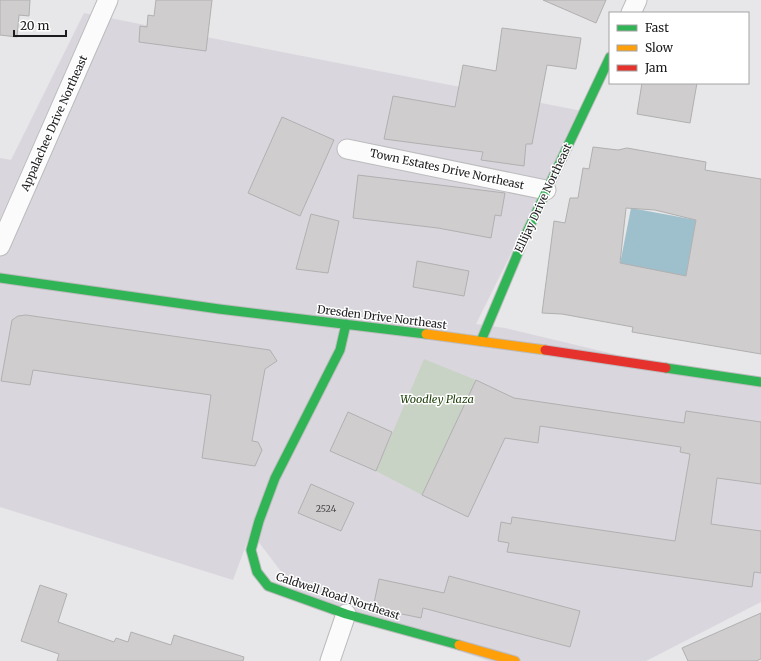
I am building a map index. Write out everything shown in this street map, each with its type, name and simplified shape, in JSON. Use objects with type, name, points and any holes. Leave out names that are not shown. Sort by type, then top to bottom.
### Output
[{"type":"street","name":"Appalachee Drive Northeast","points":[[0,246],[108,0]]},
{"type":"street","points":[[631,12],[637,0]]},
{"type":"street","name":"Ellijay Drive Northeast","points":[[481,341],[489,328],[507,276],[546,190],[609,59]]},
{"type":"street","name":"Town Estates Drive Northeast","points":[[347,149],[546,190]]},
{"type":"street","name":"Dresden Drive Northeast","points":[[0,278],[219,309],[481,341],[761,382]]},
{"type":"street","name":"Caldwell Road Northeast","points":[[346,324],[340,350],[275,478],[252,541],[251,550],[257,572],[268,586],[346,614],[515,661]]},
{"type":"street","points":[[330,661],[346,614]]},
{"type":"shaded area","points":[[84,13],[582,111],[476,324],[505,328],[668,367],[761,381],[761,602],[646,661],[489,661],[302,599],[251,532],[233,580],[0,507],[0,158],[11,160]]},
{"type":"green space","name":"Woodley Plaza","points":[[424,359],[476,380],[422,495],[376,471]]},
{"type":"water","points":[[631,208],[696,220],[686,276],[620,264]]},
{"type":"building","points":[[0,0],[30,0],[29,16],[19,15],[17,37],[0,35]]},
{"type":"building","points":[[156,0],[212,0],[206,51],[139,42],[140,26],[147,27],[148,15],[154,16]]},
{"type":"building","points":[[543,0],[606,0],[596,23]]},
{"type":"building","points":[[502,28],[581,38],[576,69],[547,65],[532,144],[526,144],[524,166],[481,160],[483,152],[384,139],[393,96],[455,107],[463,65],[496,71]]},
{"type":"building","points":[[642,84],[697,84],[690,123],[637,114]]},
{"type":"building","points":[[282,117],[334,140],[300,216],[248,193]]},
{"type":"building","points":[[593,147],[618,150],[627,148],[706,162],[705,170],[761,179],[761,354],[632,332],[633,327],[562,314],[542,313],[554,221],[565,223],[570,198],[578,198],[583,168],[589,169]],"holes":[[[626,208],[655,210],[696,220],[686,276],[620,263]]]},
{"type":"building","points":[[358,175],[505,193],[501,216],[495,215],[491,238],[438,228],[353,218]]},
{"type":"building","points":[[311,214],[339,221],[328,273],[296,269]]},
{"type":"building","points":[[417,261],[469,271],[464,296],[413,287]]},
{"type":"building","points":[[26,315],[270,350],[277,361],[265,369],[252,441],[258,442],[262,450],[255,466],[202,458],[211,395],[33,370],[30,385],[1,381],[12,320],[18,316]]},
{"type":"building","points":[[476,380],[514,398],[684,423],[686,411],[761,422],[761,484],[717,478],[711,524],[761,531],[761,573],[754,572],[752,587],[507,552],[509,543],[498,541],[501,522],[511,524],[512,517],[675,541],[690,454],[680,452],[681,447],[540,426],[538,443],[505,438],[468,517],[422,495]]},
{"type":"building","points":[[348,412],[392,432],[376,471],[330,451]]},
{"type":"building","points":[[311,484],[354,503],[341,531],[298,513]]},
{"type":"building","points":[[449,576],[580,611],[570,647],[423,608],[421,618],[373,608],[379,579],[444,593]]},
{"type":"building","points":[[40,585],[67,594],[58,622],[114,642],[116,638],[128,642],[131,632],[171,645],[174,635],[244,657],[243,661],[57,661],[59,654],[21,641]]},
{"type":"building","points":[[761,613],[761,659],[756,661],[688,661],[682,648]]},
{"type":"traffic: fast","points":[[481,341],[526,234],[609,59]]},
{"type":"traffic: fast","points":[[0,278],[219,309],[426,334]]},
{"type":"traffic: fast","points":[[346,324],[340,350],[275,478],[259,521],[251,550],[257,572],[268,586],[346,614],[459,645]]},
{"type":"traffic: fast","points":[[666,368],[761,382]]},
{"type":"traffic: slow","points":[[426,334],[545,350]]},
{"type":"traffic: slow","points":[[459,645],[515,661]]},
{"type":"traffic: jam","points":[[545,350],[666,368]]}]
